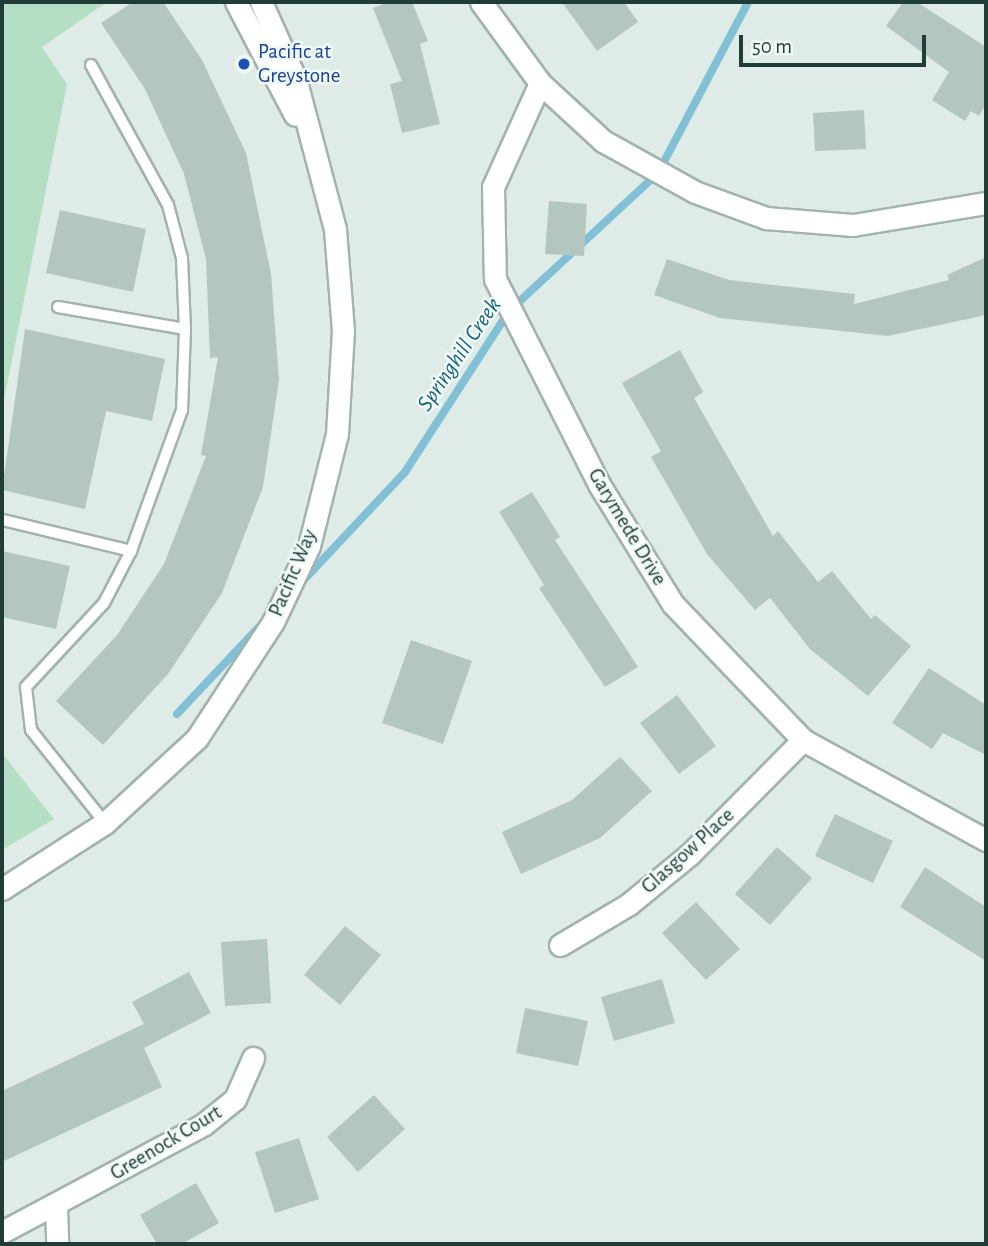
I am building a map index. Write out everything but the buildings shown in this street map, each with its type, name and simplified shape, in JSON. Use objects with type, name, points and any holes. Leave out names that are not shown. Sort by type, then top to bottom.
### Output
[{"type":"street","name":"Pacific Way","points":[[236,2],[309,146]]},
{"type":"street","name":"Pacific Way","points":[[2,889],[105,823],[197,738],[274,622],[309,546],[337,434],[342,331],[335,229],[309,146],[295,78],[261,2]]},
{"type":"street","points":[[481,2],[540,83],[603,141],[695,192],[765,218],[853,225],[986,202]]},
{"type":"street","name":"Garymede Drive","points":[[540,83],[493,187],[495,279],[600,486],[673,604],[803,740],[986,841]]},
{"type":"street","name":"Glasgow Place","points":[[560,945],[629,904],[690,855],[803,740]]},
{"type":"street","name":"Greenock Court","points":[[2,1232],[56,1207],[219,1113],[235,1099],[253,1058]]},
{"type":"street","points":[[56,1207],[57,1244]]},
{"type":"lane","points":[[91,65],[168,205],[181,258],[185,329],[182,410],[131,551],[104,603],[26,687],[31,730],[105,823]]},
{"type":"lane","points":[[58,307],[185,329]]},
{"type":"lane","points":[[4,520],[131,551]]},
{"type":"green space","points":[[2,2],[107,2],[42,47],[67,84],[2,410]]},
{"type":"green space","points":[[2,753],[54,819],[2,850]]},
{"type":"waterway","name":"Springhill Creek","points":[[299,585],[405,472],[509,311],[658,173],[748,2]]},
{"type":"waterway","name":"Springhill Creek","points":[[177,714],[259,627]]},
{"type":"place","name":"Pacific at Greystone","points":[[244,64]]}]
